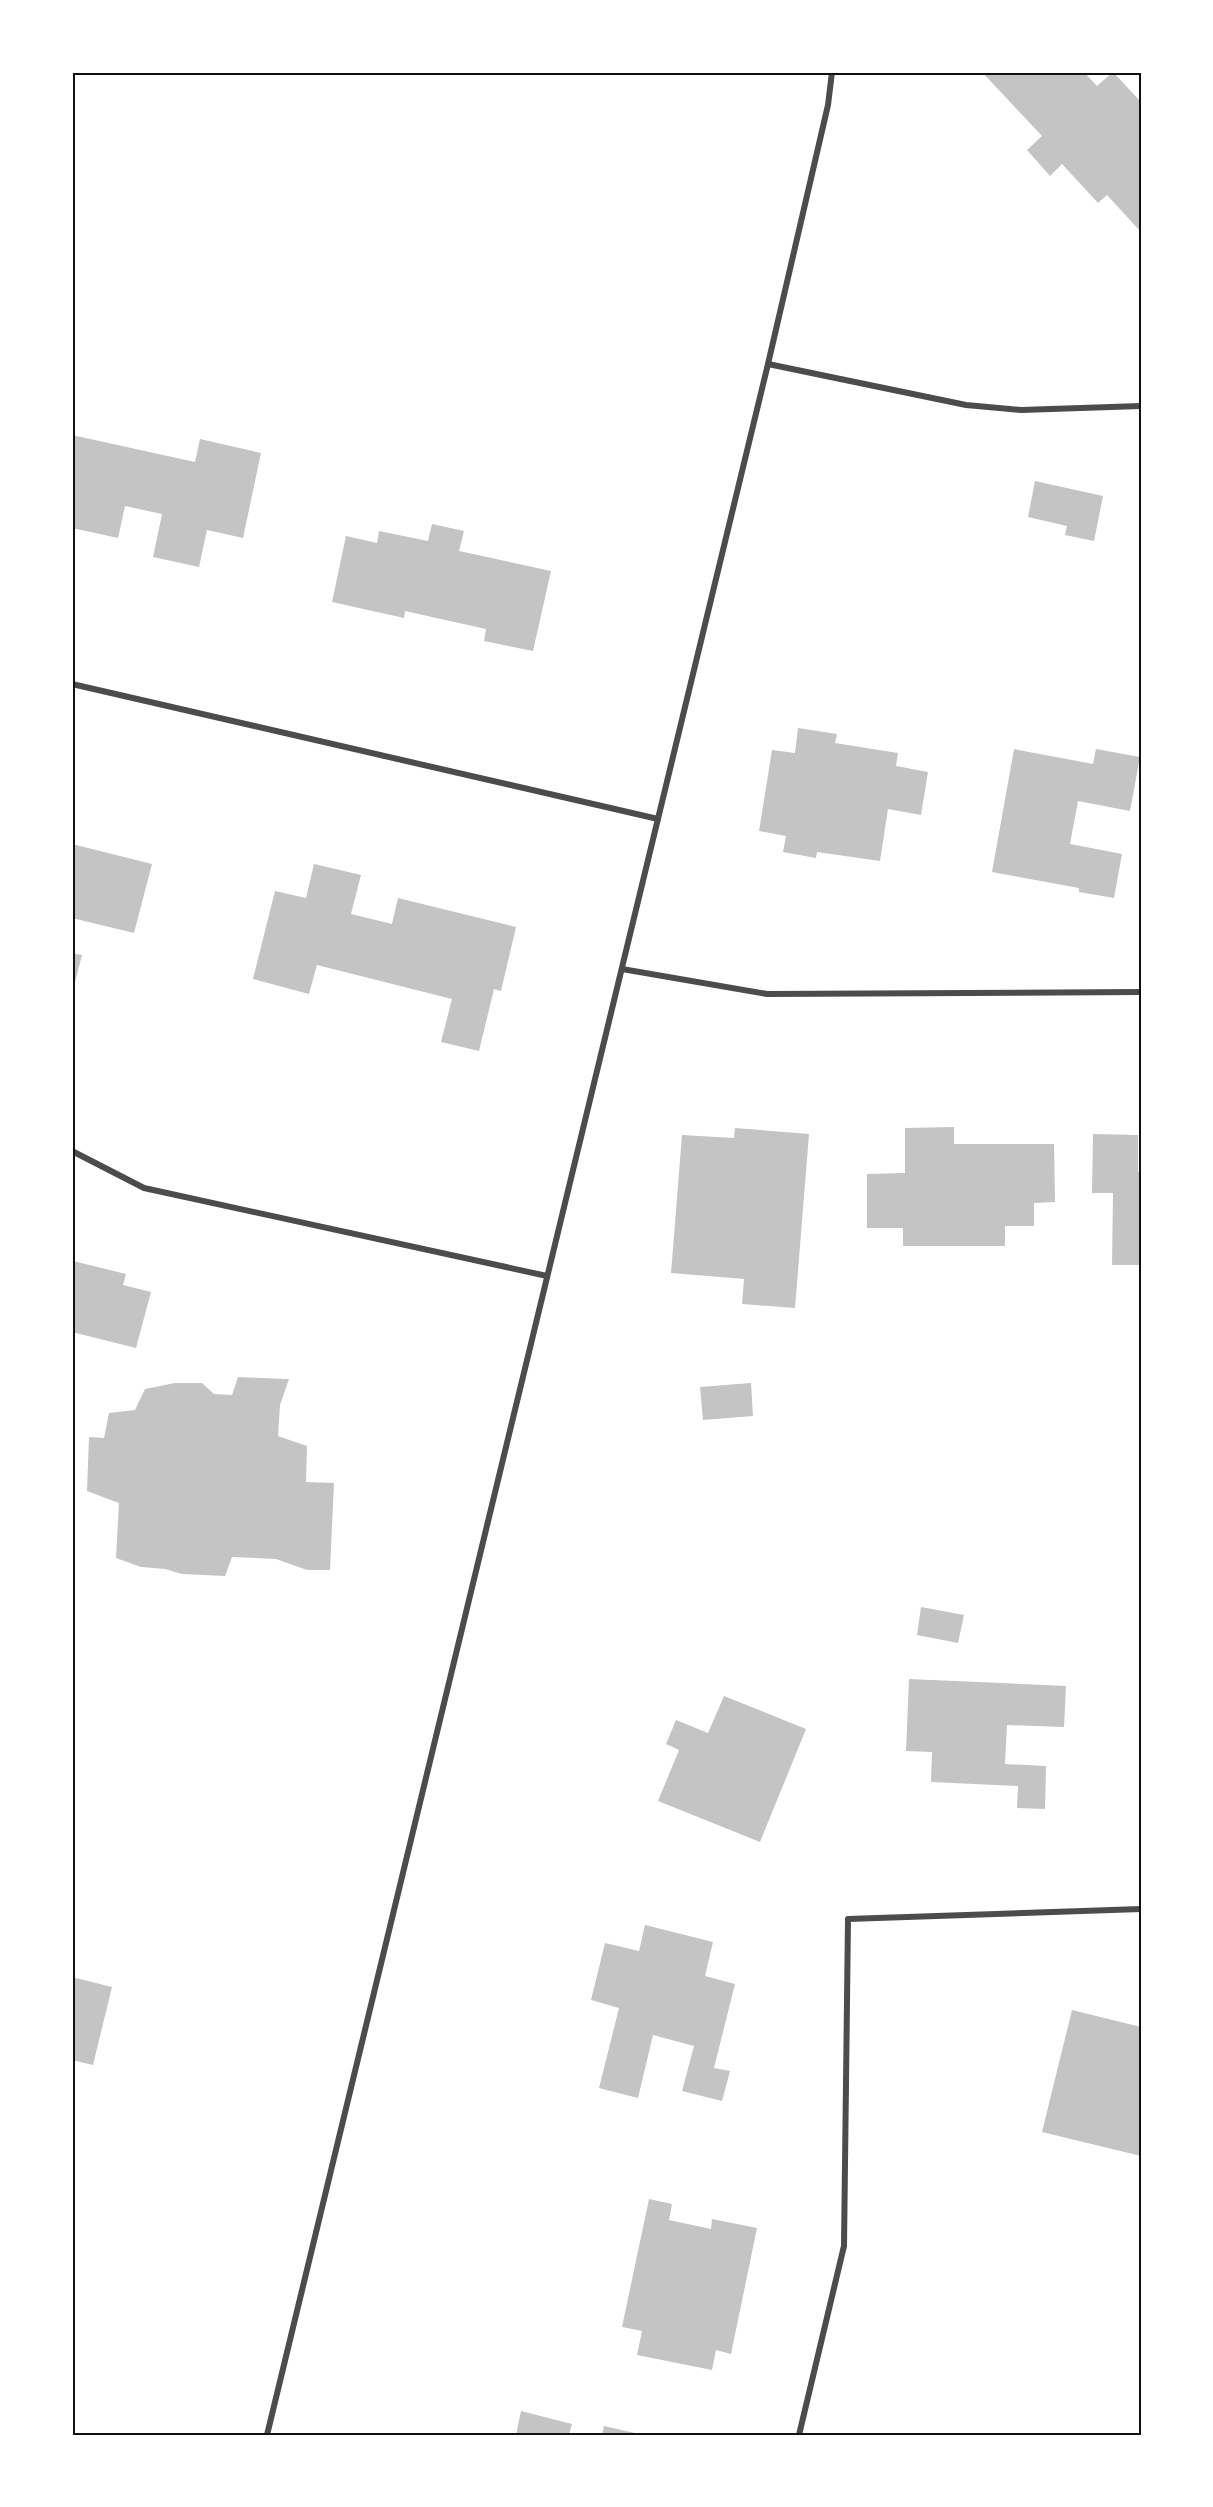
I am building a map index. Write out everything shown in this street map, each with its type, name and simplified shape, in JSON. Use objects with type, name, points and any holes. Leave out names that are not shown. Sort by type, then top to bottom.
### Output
[{"type":"street","points":[[267,2435],[768,364],[828,105],[832,72]]},
{"type":"street","points":[[768,364],[966,405],[1021,410],[1141,406]]},
{"type":"street","points":[[72,684],[658,819]]},
{"type":"street","points":[[622,969],[767,994],[1141,992]]},
{"type":"street","points":[[72,1151],[144,1188],[547,1276]]},
{"type":"street","points":[[799,2435],[844,2246],[848,1919],[1141,1909]]},
{"type":"building","points":[[982,72],[1084,72],[1097,86],[1113,72],[1141,102],[1141,232],[1107,195],[1098,203],[1062,164],[1050,176],[1027,150],[1042,136]]},
{"type":"building","points":[[72,435],[195,462],[200,439],[261,453],[243,538],[207,530],[199,567],[153,557],[162,514],[125,506],[118,538],[72,528]]},
{"type":"building","points":[[1035,481],[1103,496],[1094,541],[1065,535],[1067,526],[1028,517]]},
{"type":"building","points":[[432,524],[464,531],[459,551],[551,571],[533,651],[484,641],[486,629],[405,611],[404,618],[332,602],[346,536],[377,543],[379,531],[428,541]]},
{"type":"building","points":[[798,728],[837,734],[835,743],[898,753],[896,766],[928,772],[921,815],[888,809],[880,861],[817,852],[816,858],[783,852],[786,836],[759,831],[772,750],[795,753]]},
{"type":"building","points":[[1014,749],[1093,764],[1096,749],[1140,757],[1130,811],[1078,801],[1070,844],[1122,854],[1114,898],[1079,892],[1079,888],[992,872]]},
{"type":"building","points":[[72,844],[152,864],[134,933],[72,918]]},
{"type":"building","points":[[314,864],[361,875],[351,914],[392,924],[398,898],[516,927],[501,991],[494,989],[479,1051],[441,1042],[452,999],[317,965],[309,994],[253,979],[275,891],[306,898]]},
{"type":"building","points":[[72,953],[82,955],[73,990],[72,990]]},
{"type":"building","points":[[954,1127],[954,1144],[1054,1144],[1055,1202],[1034,1203],[1034,1226],[1005,1226],[1005,1246],[903,1246],[903,1228],[867,1228],[867,1174],[905,1173],[905,1128]]},
{"type":"building","points":[[735,1128],[809,1134],[795,1308],[742,1304],[744,1279],[671,1273],[682,1135],[734,1138]]},
{"type":"building","points":[[1093,1134],[1138,1135],[1138,1172],[1141,1172],[1141,1265],[1112,1265],[1113,1193],[1092,1193]]},
{"type":"building","points":[[73,1261],[126,1274],[123,1285],[151,1292],[136,1348],[72,1332]]},
{"type":"building","points":[[238,1377],[289,1379],[280,1405],[278,1436],[307,1446],[306,1482],[334,1483],[330,1570],[307,1570],[276,1559],[232,1557],[225,1576],[182,1574],[165,1569],[141,1567],[116,1558],[119,1503],[87,1491],[89,1437],[104,1438],[109,1413],[135,1410],[145,1389],[175,1383],[202,1383],[214,1394],[232,1395]]},
{"type":"building","points":[[751,1383],[753,1416],[703,1420],[700,1387]]},
{"type":"building","points":[[921,1607],[964,1615],[958,1643],[917,1635]]},
{"type":"building","points":[[909,1679],[1066,1686],[1064,1727],[1007,1725],[1005,1764],[1046,1766],[1045,1809],[1017,1808],[1018,1786],[931,1782],[932,1752],[906,1751]]},
{"type":"building","points":[[724,1696],[806,1729],[760,1842],[658,1801],[679,1750],[666,1744],[676,1720],[708,1733]]},
{"type":"building","points":[[645,1925],[713,1942],[705,1976],[735,1984],[714,2068],[730,2071],[722,2101],[682,2091],[694,2046],[653,2035],[638,2098],[599,2088],[619,2008],[591,2000],[605,1943],[639,1951]]},
{"type":"building","points":[[72,1977],[112,1987],[93,2065],[72,2060]]},
{"type":"building","points":[[1072,2010],[1141,2027],[1141,2156],[1042,2132]]},
{"type":"building","points":[[649,2199],[672,2204],[669,2220],[711,2229],[712,2219],[757,2228],[731,2354],[716,2350],[712,2370],[637,2355],[642,2331],[622,2327]]},
{"type":"building","points":[[521,2411],[572,2424],[569,2435],[516,2435]]},
{"type":"building","points":[[604,2426],[639,2434],[639,2435],[602,2435]]}]
